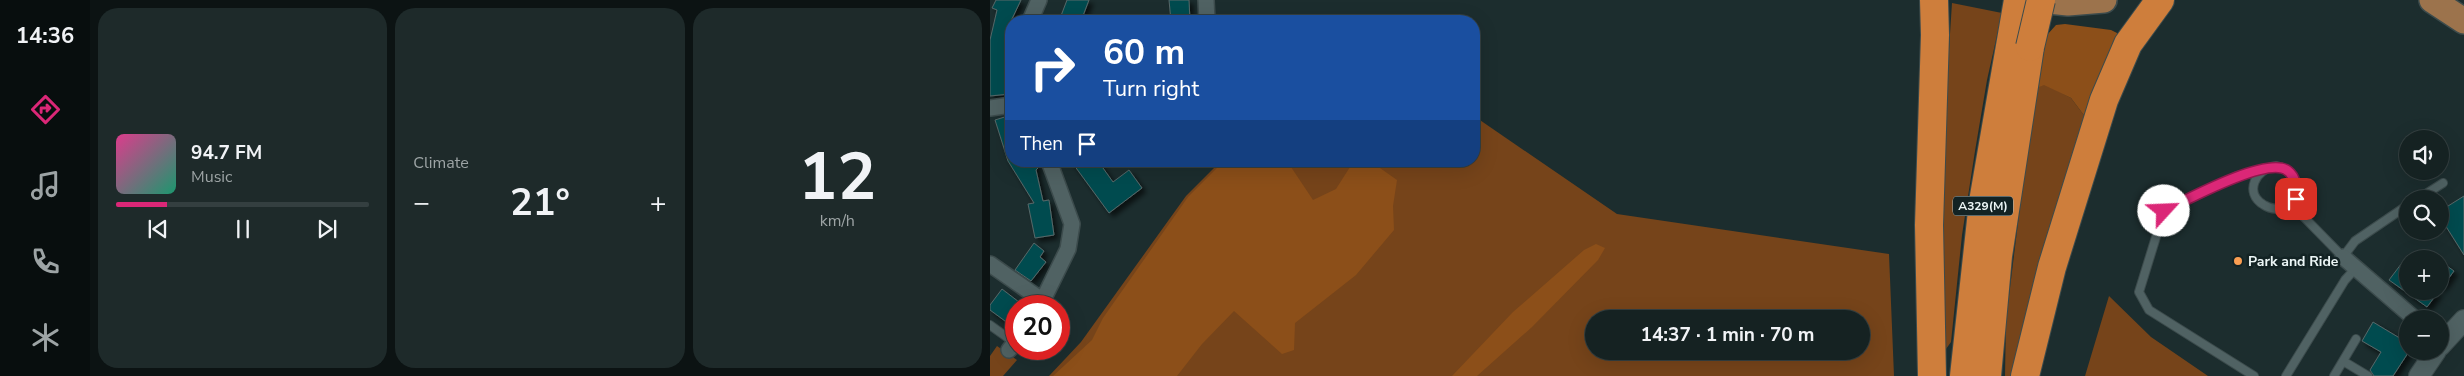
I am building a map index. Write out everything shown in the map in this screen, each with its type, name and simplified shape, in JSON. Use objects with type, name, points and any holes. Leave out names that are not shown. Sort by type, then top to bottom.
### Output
[{"type":"highway","points":[[1932,376],[1929,216],[1935,35],[1934,0]]},
{"type":"highway","name":"A329(M)","points":[[1987,376],[2020,42],[2018,0]]},
{"type":"highway","name":"A329(M)","points":[[1964,376],[1983,202],[2020,42],[2040,0]]},
{"type":"highway","points":[[2025,376],[2052,267],[2104,100],[2128,44],[2160,0]]},
{"type":"main road","points":[[2040,0],[2068,3],[2104,0]]},
{"type":"main road","points":[[2432,0],[2464,21]]},
{"type":"street","points":[[1033,15],[1039,0]]},
{"type":"street","points":[[1206,0],[1207,15]]},
{"type":"street","points":[[990,108],[1005,107]]},
{"type":"street","points":[[1046,295],[1068,249],[1072,224],[1051,167]]},
{"type":"street","points":[[2343,258],[2405,310]]},
{"type":"street","points":[[990,264],[1030,295]]},
{"type":"street","points":[[2449,335],[2464,320]]},
{"type":"street","points":[[2420,376],[2430,360]]},
{"type":"lane","points":[[2254,376],[2149,310],[2139,292],[2164,211],[2238,176],[2261,171],[2269,166],[2276,166],[2289,171],[2296,184],[2296,209],[2343,258],[2355,241],[2399,211]]},
{"type":"lane","points":[[2261,171],[2255,180],[2254,187],[2258,200],[2270,208],[2296,209]]},
{"type":"lane","points":[[2432,190],[2443,183]]},
{"type":"lane","points":[[2286,376],[2345,280],[2356,268]]},
{"type":"lane","points":[[990,325],[1005,338]]},
{"type":"lane","points":[[2334,376],[2356,339]]},
{"type":"lane","points":[[2343,361],[2368,376]]},
{"type":"shaded area","points":[[1952,3],[2002,13],[1987,80],[1975,151],[1962,235],[1951,342],[1946,349],[1943,343],[1944,126]]},
{"type":"shaded area","points":[[2065,24],[2111,30],[2117,33],[2119,39],[2086,118],[2071,98],[2044,85],[2037,88],[2047,35],[2056,25]]},
{"type":"shaded area","points":[[2044,84],[2071,98],[2086,118],[2012,376],[2005,376],[2006,320],[2025,166],[2037,88]]},
{"type":"shaded area","points":[[1480,120],[1617,214],[1889,254],[1894,376],[1049,376],[1064,360],[1070,360],[1070,354],[1081,342],[1186,196],[1215,167],[1480,167]]},
{"type":"shaded area","points":[[1218,167],[1291,167],[1313,200],[1336,189],[1350,167],[1379,167],[1397,180],[1393,206],[1394,230],[1356,275],[1295,323],[1294,350],[1282,354],[1234,311],[1202,344],[1177,376],[1053,376],[1092,340],[1103,318],[1188,197]]},
{"type":"shaded area","points":[[1596,244],[1605,248],[1598,260],[1532,327],[1477,376],[1452,376],[1513,312],[1584,250]]},
{"type":"shaded area","points":[[2109,296],[2151,337],[2208,376],[2085,376]]},
{"type":"shaded area","points":[[997,346],[1005,352],[1005,360],[1017,360],[1003,376],[990,376],[990,356]]},
{"type":"building","points":[[996,0],[1021,0],[1014,15],[1005,15],[1005,94],[990,96],[990,40],[997,10],[992,8]]},
{"type":"building","points":[[1067,0],[1089,0],[1083,15],[1061,15]]},
{"type":"building","points":[[1169,0],[1189,0],[1190,15],[1170,15]]},
{"type":"building","points":[[1005,117],[1005,152],[995,120]]},
{"type":"building","points":[[1012,167],[1037,167],[1036,170],[1043,201],[1049,200],[1054,235],[1035,238],[1028,204],[1034,203]]},
{"type":"building","points":[[1075,167],[1102,167],[1113,182],[1129,170],[1142,188],[1109,213]]},
{"type":"building","points":[[2464,196],[2464,255],[2449,231],[2449,205]]},
{"type":"building","points":[[1034,243],[1044,251],[1040,257],[1046,262],[1031,281],[1015,270]]},
{"type":"building","points":[[2399,267],[2399,287],[2389,280]]},
{"type":"building","points":[[2449,267],[2454,271],[2449,278]]},
{"type":"building","points":[[1002,289],[1010,295],[1005,295],[1005,321],[990,310],[990,305]]},
{"type":"building","points":[[2417,300],[2432,300],[2427,307]]},
{"type":"building","points":[[2373,322],[2399,338],[2399,360],[2403,360],[2393,376],[2374,376],[2370,370],[2381,352],[2362,341]]},
{"type":"place","name":"Park and Ride","points":[[2238,261]]},
{"type":"route","points":[[2164,211],[2238,176],[2261,171],[2269,166],[2283,168],[2294,177],[2296,199]]}]
